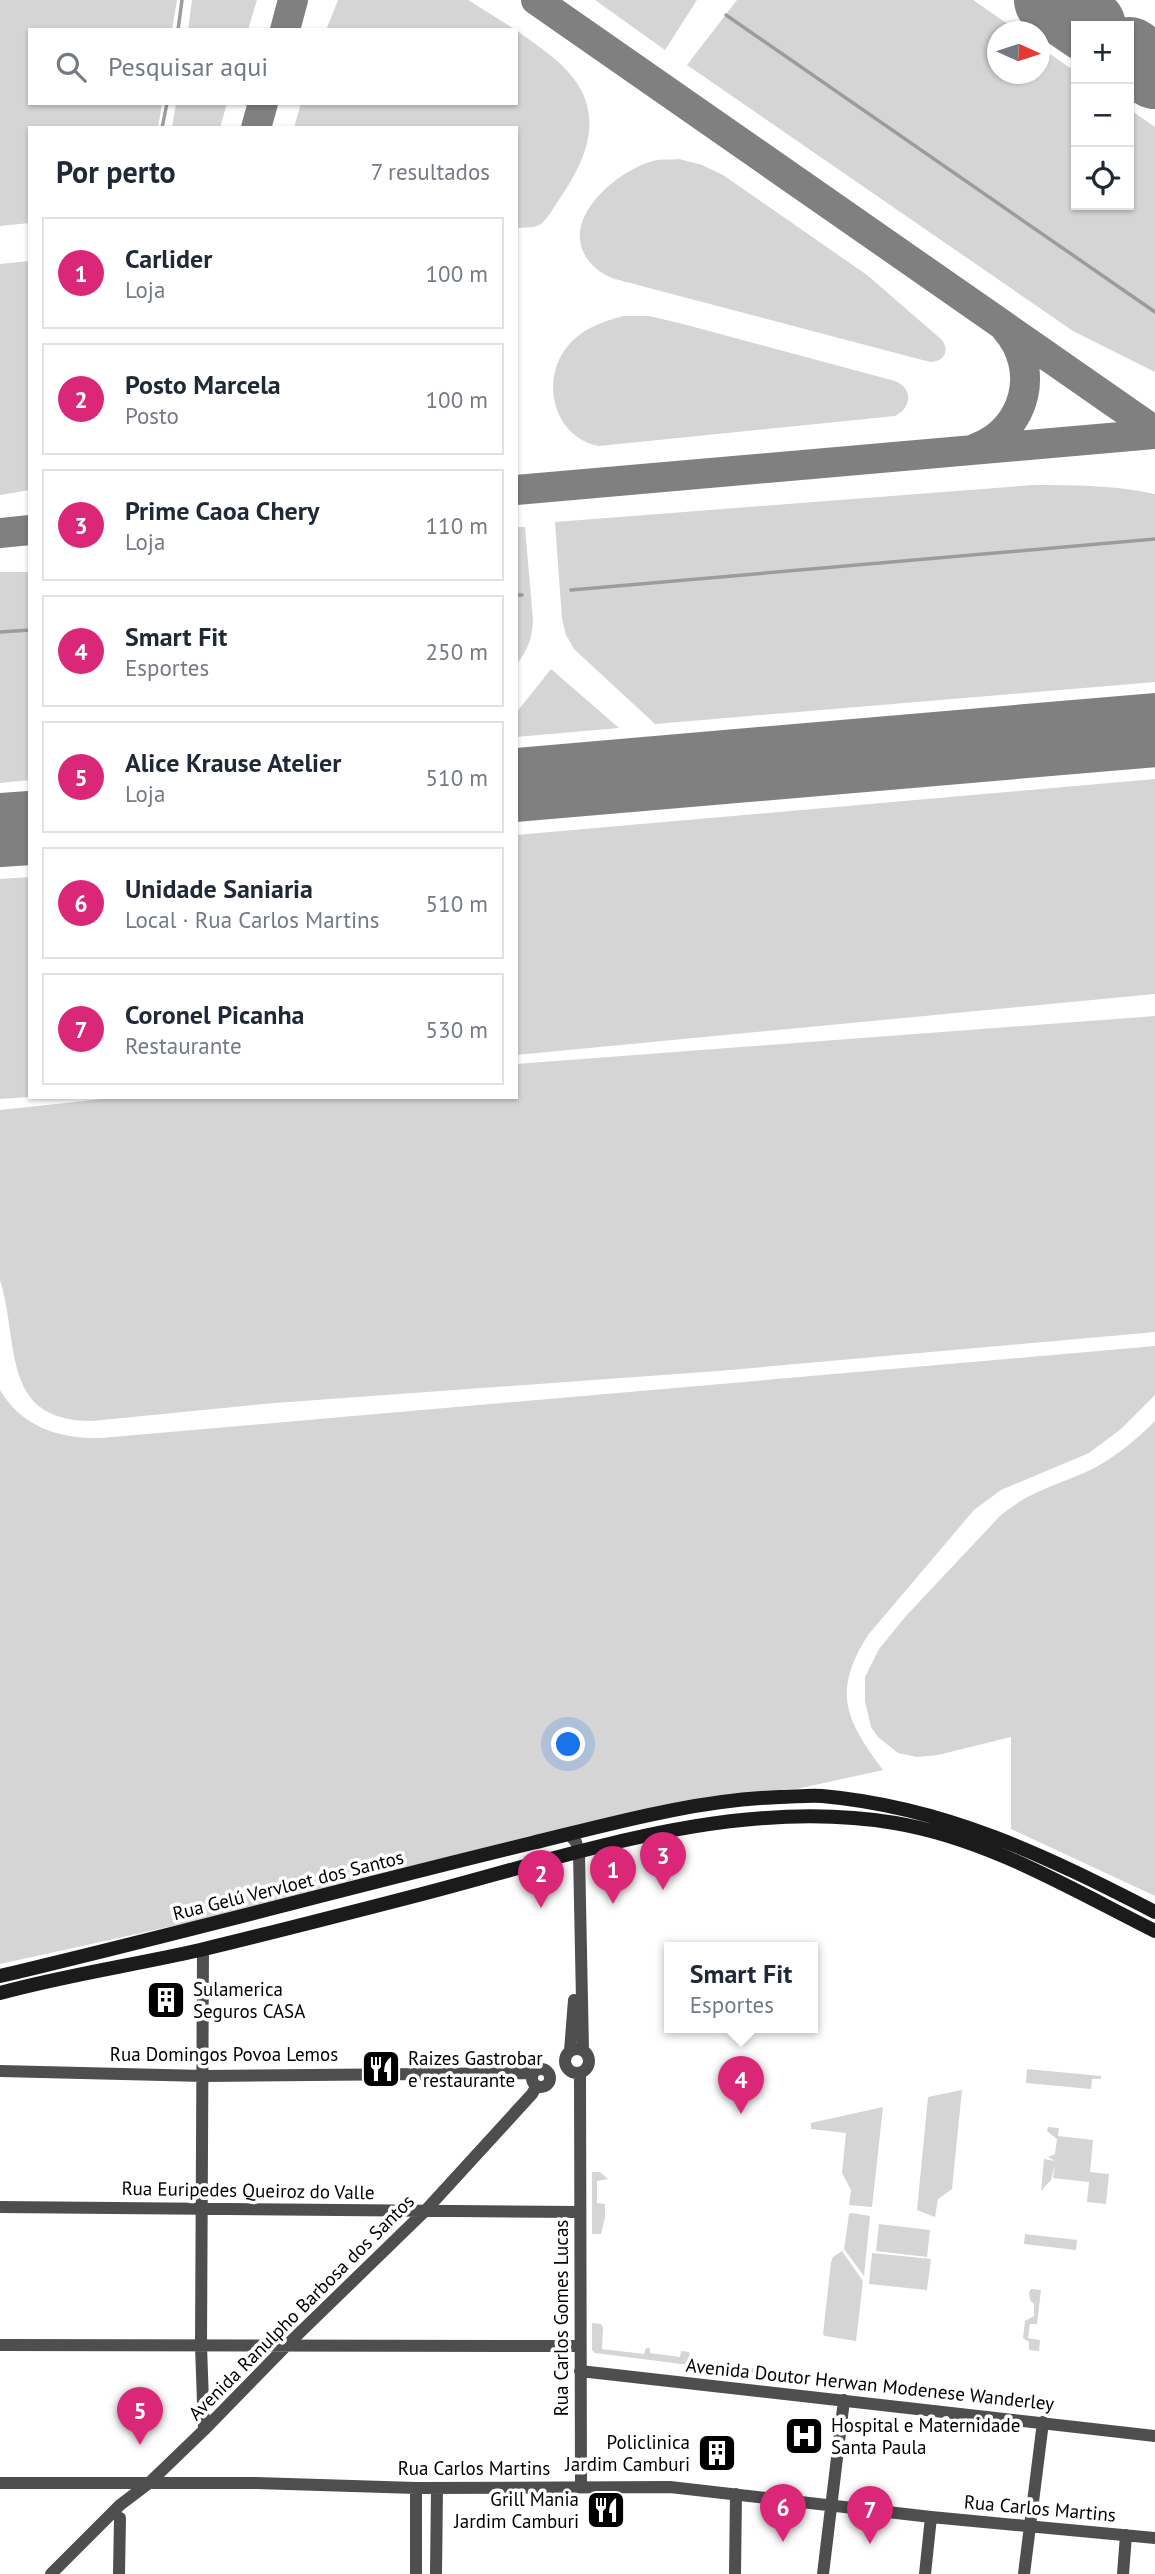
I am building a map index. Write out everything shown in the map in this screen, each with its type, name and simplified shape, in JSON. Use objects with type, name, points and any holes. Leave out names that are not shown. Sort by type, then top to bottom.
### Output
[{"type":"main road","name":"Rua Gelú Vervloet dos Santos","points":[[0,1976],[584,1830],[717,1801],[820,1796],[887,1806],[980,1831],[1051,1860],[1155,1912]]},
{"type":"main road","points":[[0,1993],[203,1949],[628,1840],[746,1818],[792,1816],[861,1819],[940,1833],[1004,1856],[1155,1931]]},
{"type":"street","name":"Rua Carlos Gomes Lucas","points":[[569,1834],[576,1842],[579,1853],[576,2050]]},
{"type":"street","points":[[203,1949],[201,2346],[204,2430]]},
{"type":"street","name":"Rua Carlos Gomes Lucas","points":[[573,2071],[587,2068],[589,2060],[576,2050]]},
{"type":"street","name":"Rua Carlos Gomes Lucas","points":[[576,2050],[565,2058],[573,2071],[574,2138],[579,2149],[581,2487]]},
{"type":"street","points":[[538,2069],[549,2074],[547,2085],[542,2088],[536,2087],[532,2081],[533,2073],[538,2069]]},
{"type":"street","name":"Rua Domingos Povoa Lemos","points":[[0,2071],[204,2076],[533,2073]]},
{"type":"street","points":[[549,2074],[573,2071]]},
{"type":"street","name":"Avenida Ranulpho Barbosa dos Santos","points":[[51,2574],[120,2505],[149,2483],[204,2430],[425,2211],[533,2094],[536,2087]]},
{"type":"street","name":"Rua Euripedes Queiroz do Valle","points":[[0,2207],[579,2212]]},
{"type":"street","points":[[0,2345],[580,2346]]},
{"type":"street","name":"Avenida Doutor Herwan Modenese Wanderley","points":[[580,2371],[1155,2436]]},
{"type":"street","points":[[823,2574],[844,2400]]},
{"type":"street","points":[[1024,2574],[1043,2422]]},
{"type":"street","name":"Rua Carlos Martins","points":[[0,2483],[416,2488],[670,2487],[931,2517],[1155,2538]]},
{"type":"street","points":[[416,2488],[416,2574]]},
{"type":"street","points":[[436,2574],[437,2488]]},
{"type":"street","points":[[735,2574],[736,2494]]},
{"type":"street","points":[[925,2574],[931,2517]]},
{"type":"street","points":[[119,2574],[120,2518]]},
{"type":"street","points":[[1123,2574],[1126,2535]]},
{"type":"shaded area","points":[[0,0],[177,0],[172,28],[28,28],[28,105],[162,105],[158,126],[28,126],[28,223],[0,226]]},
{"type":"shaded area","points":[[192,0],[257,0],[249,28],[188,28]]},
{"type":"shaded area","points":[[338,0],[468,0],[513,28],[327,28]]},
{"type":"shaded area","points":[[595,0],[697,0],[665,50]]},
{"type":"shaded area","points":[[737,0],[973,0],[1003,21],[987,21],[987,84],[1050,84],[1050,54],[1071,69],[1071,210],[1134,210],[1134,112],[1155,127],[1155,372],[1073,331],[687,65]]},
{"type":"shaded area","points":[[518,31],[568,71],[583,94],[589,125],[588,140],[577,170],[549,215],[534,227],[518,228],[518,126],[295,126],[300,105],[518,105]]},
{"type":"shaded area","points":[[176,105],[226,105],[221,126],[172,126]]},
{"type":"shaded area","points":[[679,159],[702,165],[723,175],[867,275],[942,340],[945,352],[942,358],[930,362],[620,280],[598,270],[584,254],[580,237],[583,220],[593,203],[606,188],[640,166],[657,160]]},
{"type":"shaded area","points":[[28,261],[28,490],[0,495],[0,264]]},
{"type":"shaded area","points":[[623,316],[649,316],[679,323],[895,381],[905,388],[907,403],[895,416],[599,446],[584,441],[562,420],[553,392],[554,376],[567,347],[579,335],[592,327]]},
{"type":"shaded area","points":[[1033,485],[1109,487],[1155,494],[1155,682],[655,724],[574,649],[566,635],[562,619],[555,522]]},
{"type":"shaded area","points":[[518,527],[525,527],[533,620],[532,633],[518,662]]},
{"type":"shaded area","points":[[0,572],[28,572],[28,780],[0,783]]},
{"type":"shaded area","points":[[551,669],[619,728],[518,737],[518,710]]},
{"type":"shaded area","points":[[1155,779],[1155,994],[518,1055],[518,835]]},
{"type":"shaded area","points":[[28,877],[28,1097],[0,1099],[0,879]]},
{"type":"shaded area","points":[[1155,1016],[1155,1332],[718,1371],[275,1403],[92,1421],[62,1418],[42,1408],[28,1394],[19,1375],[0,1280],[0,1110],[103,1099],[518,1099],[518,1064]]},
{"type":"shaded area","points":[[1155,1346],[1155,1395],[1121,1429],[1089,1453],[1001,1490],[974,1510],[868,1635],[850,1673],[848,1705],[860,1735],[883,1770],[0,1964],[0,1390],[19,1413],[43,1428],[71,1436],[101,1438]]},
{"type":"shaded area","points":[[1155,1421],[1155,1896],[1011,1829],[1011,1737],[938,1755],[917,1757],[898,1753],[878,1737],[871,1727],[865,1701],[865,1677],[879,1649],[905,1617],[1000,1516],[1031,1495],[1105,1462]]},
{"type":"shaded area","points":[[1027,2069],[1101,2076],[1101,2079],[1092,2079],[1091,2089],[1026,2083]]},
{"type":"shaded area","points":[[962,2090],[952,2189],[938,2199],[935,2217],[917,2210],[928,2097]]},
{"type":"shaded area","points":[[883,2107],[872,2207],[849,2205],[851,2190],[842,2173],[846,2133],[811,2129],[811,2123]]},
{"type":"shaded area","points":[[1048,2127],[1059,2128],[1058,2136],[1093,2140],[1090,2172],[1109,2174],[1106,2204],[1087,2202],[1089,2182],[1053,2178],[1055,2164],[1051,2180],[1041,2191],[1044,2159],[1055,2161],[1048,2157],[1055,2154],[1057,2139],[1047,2131]]},
{"type":"shaded area","points":[[592,2172],[600,2172],[608,2179],[597,2181],[597,2203],[605,2204],[601,2234],[592,2234]]},
{"type":"shaded area","points":[[849,2214],[870,2216],[864,2276],[844,2249]]},
{"type":"shaded area","points":[[879,2224],[930,2230],[927,2257],[876,2251]]},
{"type":"shaded area","points":[[1025,2234],[1077,2240],[1076,2250],[1024,2244]]},
{"type":"shaded area","points":[[842,2251],[863,2281],[856,2341],[823,2334],[831,2262],[833,2257]]},
{"type":"shaded area","points":[[872,2253],[931,2259],[927,2290],[869,2284]]},
{"type":"shaded area","points":[[1031,2289],[1041,2290],[1037,2324],[1030,2324],[1028,2338],[1040,2340],[1039,2351],[1029,2350],[1029,2342],[1023,2338],[1025,2321],[1034,2316],[1034,2304],[1030,2300],[1029,2292]]},
{"type":"shaded area","points":[[592,2323],[601,2324],[603,2327],[602,2349],[644,2354],[646,2348],[650,2348],[650,2353],[680,2357],[681,2351],[689,2352],[690,2359],[775,2371],[775,2376],[595,2353],[592,2350]]},
{"type":"waterway","points":[[178,28],[182,0]]},
{"type":"waterway","points":[[726,15],[1155,312]]},
{"type":"waterway","points":[[162,126],[167,105]]},
{"type":"waterway","points":[[571,590],[1155,539]]},
{"type":"waterway","points":[[0,632],[28,630]]},
{"type":"taxiway","points":[[286,28],[293,0]]},
{"type":"taxiway","points":[[536,0],[1155,431]]},
{"type":"taxiway","points":[[257,126],[262,105]]},
{"type":"taxiway","points":[[976,448],[1007,427],[1017,413],[1023,397],[1023,362],[1017,345],[1006,329]]},
{"type":"taxiway","points":[[518,490],[1155,434]]},
{"type":"taxiway","points":[[0,533],[28,530]]},
{"type":"runway","points":[[1051,0],[1082,21]]},
{"type":"runway","points":[[1134,57],[1155,72]]},
{"type":"runway","points":[[518,785],[1155,730]]},
{"type":"runway","points":[[0,830],[28,828]]},
{"type":"place","name":"Prime Caoa Chery","points":[[663,1890]]},
{"type":"place","name":"Carlider","points":[[613,1904]]},
{"type":"place","name":"Posto Marcela","points":[[541,1908]]},
{"type":"place","name":"Sulamerica Seguros CASA","points":[[166,2000]]},
{"type":"place","name":"Raizes Gastrobar e restaurante","points":[[381,2069]]},
{"type":"place","name":"Smart Fit","points":[[741,2114]]},
{"type":"place","name":"Hospital e Maternidade Santa Paula","points":[[804,2436]]},
{"type":"place","name":"Alice Krause Atelier","points":[[140,2445]]},
{"type":"place","name":"Policlinica Jardim Camburi","points":[[717,2453]]},
{"type":"place","name":"Grill Mania Jardim Camburi","points":[[606,2510]]},
{"type":"place","name":"Unidade Saniaria","points":[[783,2542]]},
{"type":"place","name":"Coronel Picanha","points":[[870,2544]]}]
